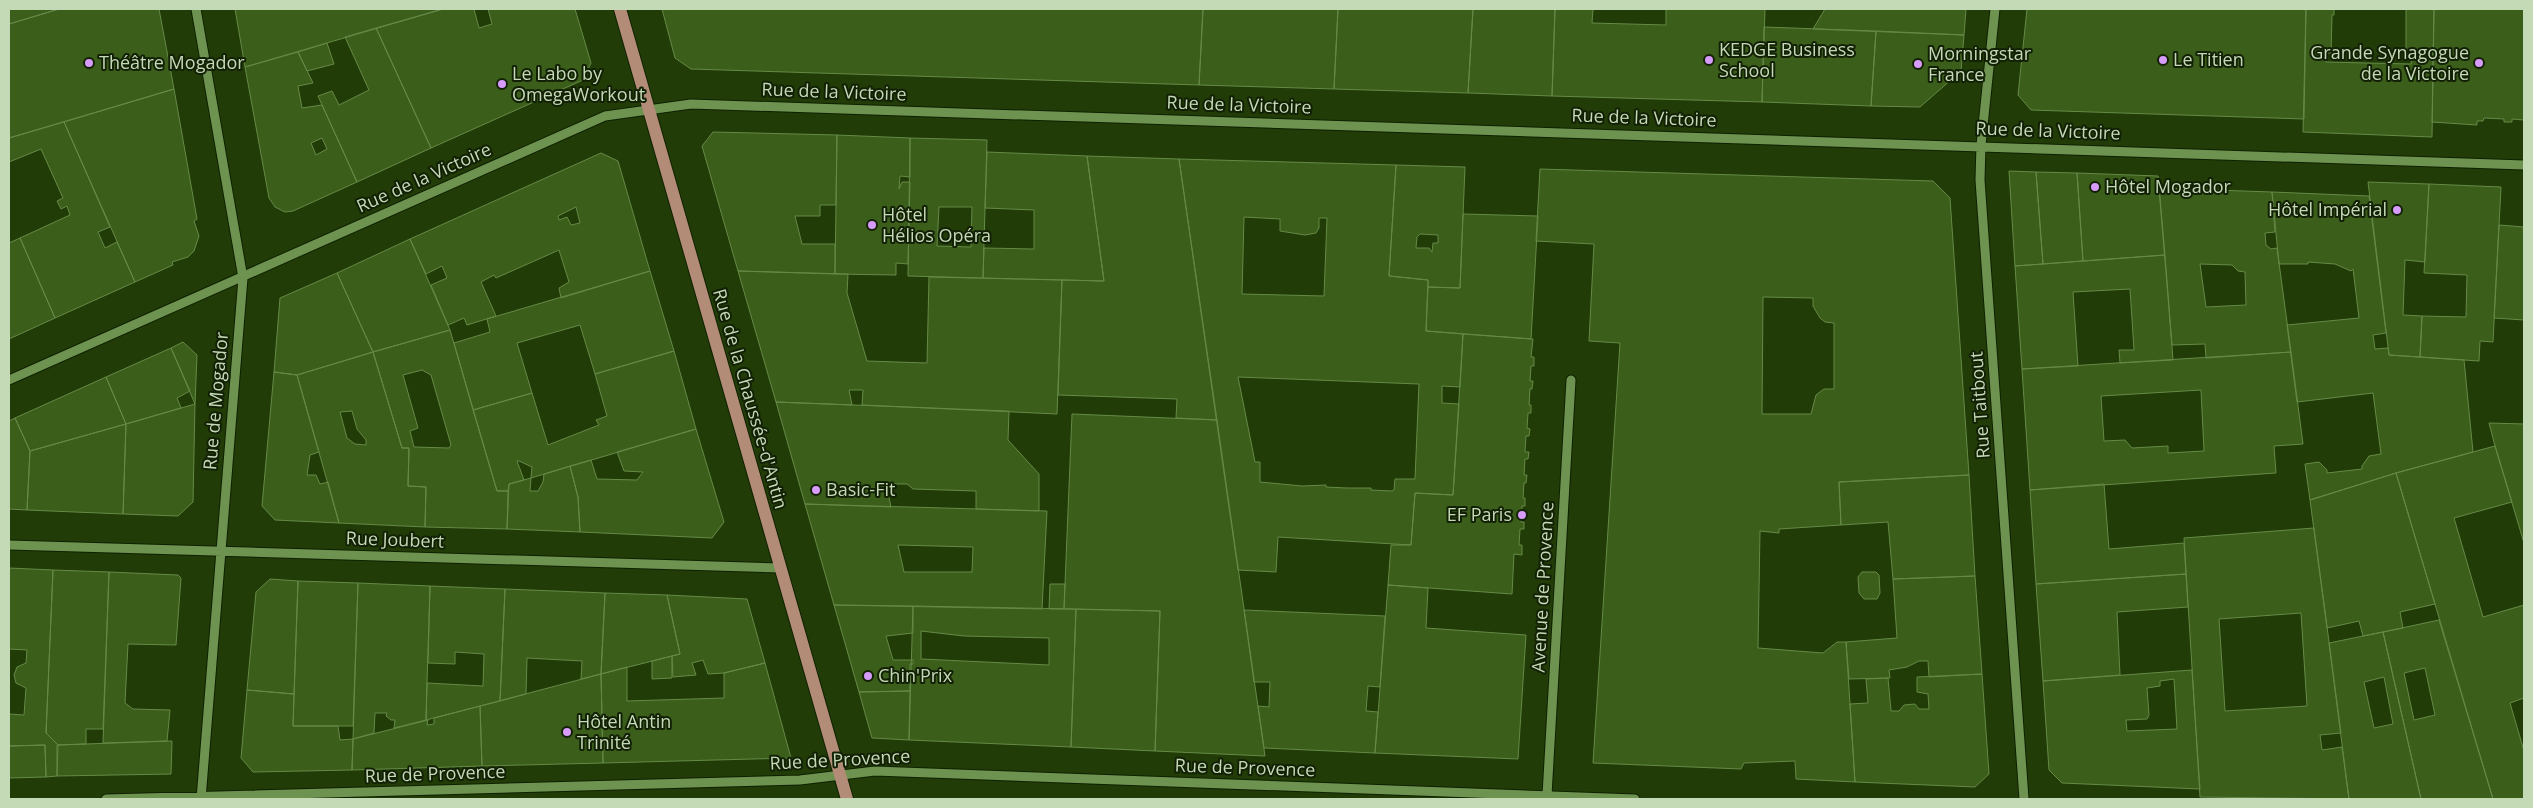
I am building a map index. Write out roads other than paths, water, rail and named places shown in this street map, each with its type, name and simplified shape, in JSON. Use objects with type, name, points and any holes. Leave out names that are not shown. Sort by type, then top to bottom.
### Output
[{"type":"main road","name":"Rue de la Chaussée-d'Antin","points":[[620,9],[847,799]]},
{"type":"street","name":"Rue de Mogador","points":[[196,9],[242,278],[201,797]]},
{"type":"street","name":"Rue Taitbout","points":[[1995,9],[1981,145],[1981,190],[2024,799]]},
{"type":"street","name":"Rue de la Victoire","points":[[9,380],[604,116],[648,108],[691,104],[1981,145],[2524,165]]},
{"type":"street","name":"Avenue de Provence","points":[[1547,795],[1571,380]]},
{"type":"street","name":"Rue Joubert","points":[[9,545],[781,568]]},
{"type":"street","name":"Rue de Provence","points":[[106,799],[800,780],[886,771],[1635,799]]},
{"type":"street","points":[[1368,799],[1369,788]]},
{"type":"place","name":"KEDGE Business School","points":[[1709,60]]},
{"type":"place","name":"Le Titien","points":[[2163,60]]},
{"type":"place","name":"Théâtre Mogador","points":[[89,63]]},
{"type":"place","name":"Grande Synagogue de la Victoire","points":[[2479,63]]},
{"type":"place","name":"Morningstar France","points":[[1918,64]]},
{"type":"place","name":"Le Labo by OmegaWorkout","points":[[502,84]]},
{"type":"place","name":"Hôtel Mogador","points":[[2095,187]]},
{"type":"place","name":"Hôtel Impérial","points":[[2397,210]]},
{"type":"place","name":"Hôtel Hélios Opéra","points":[[872,225]]},
{"type":"place","name":"Basic-Fit","points":[[816,490]]},
{"type":"place","name":"EF Paris","points":[[1522,515]]},
{"type":"place","name":"Chin'Prix","points":[[868,676]]},
{"type":"place","name":"Hôtel Antin Trinité","points":[[567,732]]}]
